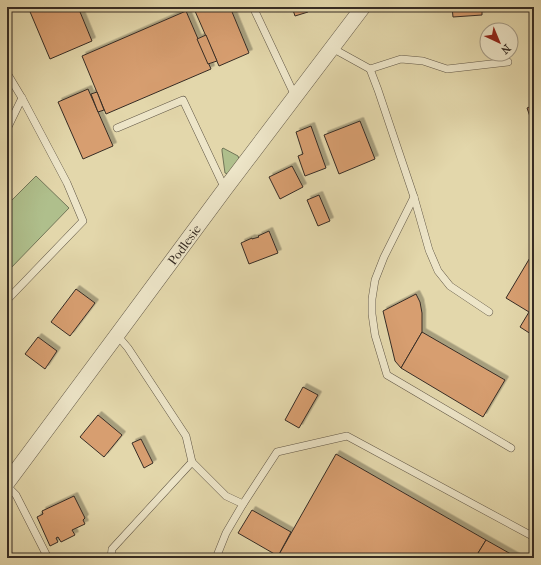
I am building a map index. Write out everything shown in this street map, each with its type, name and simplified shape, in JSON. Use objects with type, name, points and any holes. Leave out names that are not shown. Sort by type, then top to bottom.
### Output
[{"type":"street","name":"Podlesie","points":[[7,483],[225,189],[363,7]]},
{"type":"lane","points":[[253,7],[295,96]]},
{"type":"lane","points":[[332,48],[370,69],[414,196],[429,250],[438,271],[450,286],[489,312]]},
{"type":"lane","points":[[370,69],[401,59],[423,61],[447,69],[508,62]]},
{"type":"lane","points":[[7,73],[68,183],[83,221],[7,300]]},
{"type":"lane","points":[[7,129],[22,98]]},
{"type":"lane","points":[[117,128],[183,100],[225,189]]},
{"type":"lane","points":[[414,196],[384,257],[375,280],[372,299],[372,314],[376,335],[387,375],[511,448]]},
{"type":"lane","points":[[118,335],[186,436],[192,462],[226,496],[243,504]]},
{"type":"lane","points":[[216,558],[226,533],[243,504],[278,452],[347,436],[534,537]]},
{"type":"lane","points":[[111,558],[112,549],[192,462]]},
{"type":"lane","points":[[7,486],[16,495],[48,558]]},
{"type":"green space","points":[[223,148],[238,156],[239,159],[228,174],[225,173],[222,151]]},
{"type":"green space","points":[[36,176],[69,208],[9,270],[7,268],[7,205]]},
{"type":"building","points":[[28,7],[78,7],[92,41],[50,59]]},
{"type":"building","points":[[204,7],[230,7],[249,53],[219,66],[195,11]]},
{"type":"building","points":[[292,7],[306,7],[308,12],[295,16]]},
{"type":"building","points":[[452,7],[482,7],[482,15],[453,17]]},
{"type":"building","points":[[186,11],[211,69],[106,114],[82,56]]},
{"type":"building","points":[[206,35],[217,61],[208,64],[197,39]]},
{"type":"building","points":[[88,89],[113,146],[83,159],[58,102]]},
{"type":"building","points":[[97,92],[104,110],[98,112],[91,94]]},
{"type":"building","points":[[534,105],[534,128],[527,108]]},
{"type":"building","points":[[360,121],[375,159],[339,174],[324,135]]},
{"type":"building","points":[[311,126],[326,168],[305,176],[298,156],[303,154],[296,132]]},
{"type":"building","points":[[292,166],[303,187],[280,199],[269,177]]},
{"type":"building","points":[[319,195],[330,221],[318,226],[307,200]]},
{"type":"building","points":[[269,231],[278,253],[249,264],[241,243],[252,238],[259,237],[258,236]]},
{"type":"building","points":[[534,251],[534,336],[520,327],[529,312],[506,298]]},
{"type":"building","points":[[76,289],[95,303],[70,336],[51,322]]},
{"type":"building","points":[[416,294],[420,302],[422,313],[422,332],[401,368],[395,361],[383,311]]},
{"type":"building","points":[[422,332],[505,380],[483,417],[401,368]]},
{"type":"building","points":[[38,337],[57,351],[45,369],[25,354]]},
{"type":"building","points":[[303,387],[318,395],[299,428],[285,420]]},
{"type":"building","points":[[98,415],[122,435],[104,457],[80,437]]},
{"type":"building","points":[[141,439],[153,463],[144,468],[132,443]]},
{"type":"building","points":[[336,454],[486,540],[475,558],[277,558]]},
{"type":"building","points":[[74,496],[85,518],[83,520],[85,524],[72,530],[75,535],[61,542],[58,537],[56,538],[58,542],[50,546],[37,517],[43,514],[42,511]]},
{"type":"building","points":[[252,510],[291,532],[278,556],[238,533]]},
{"type":"building","points":[[486,540],[518,558],[475,558]]}]
